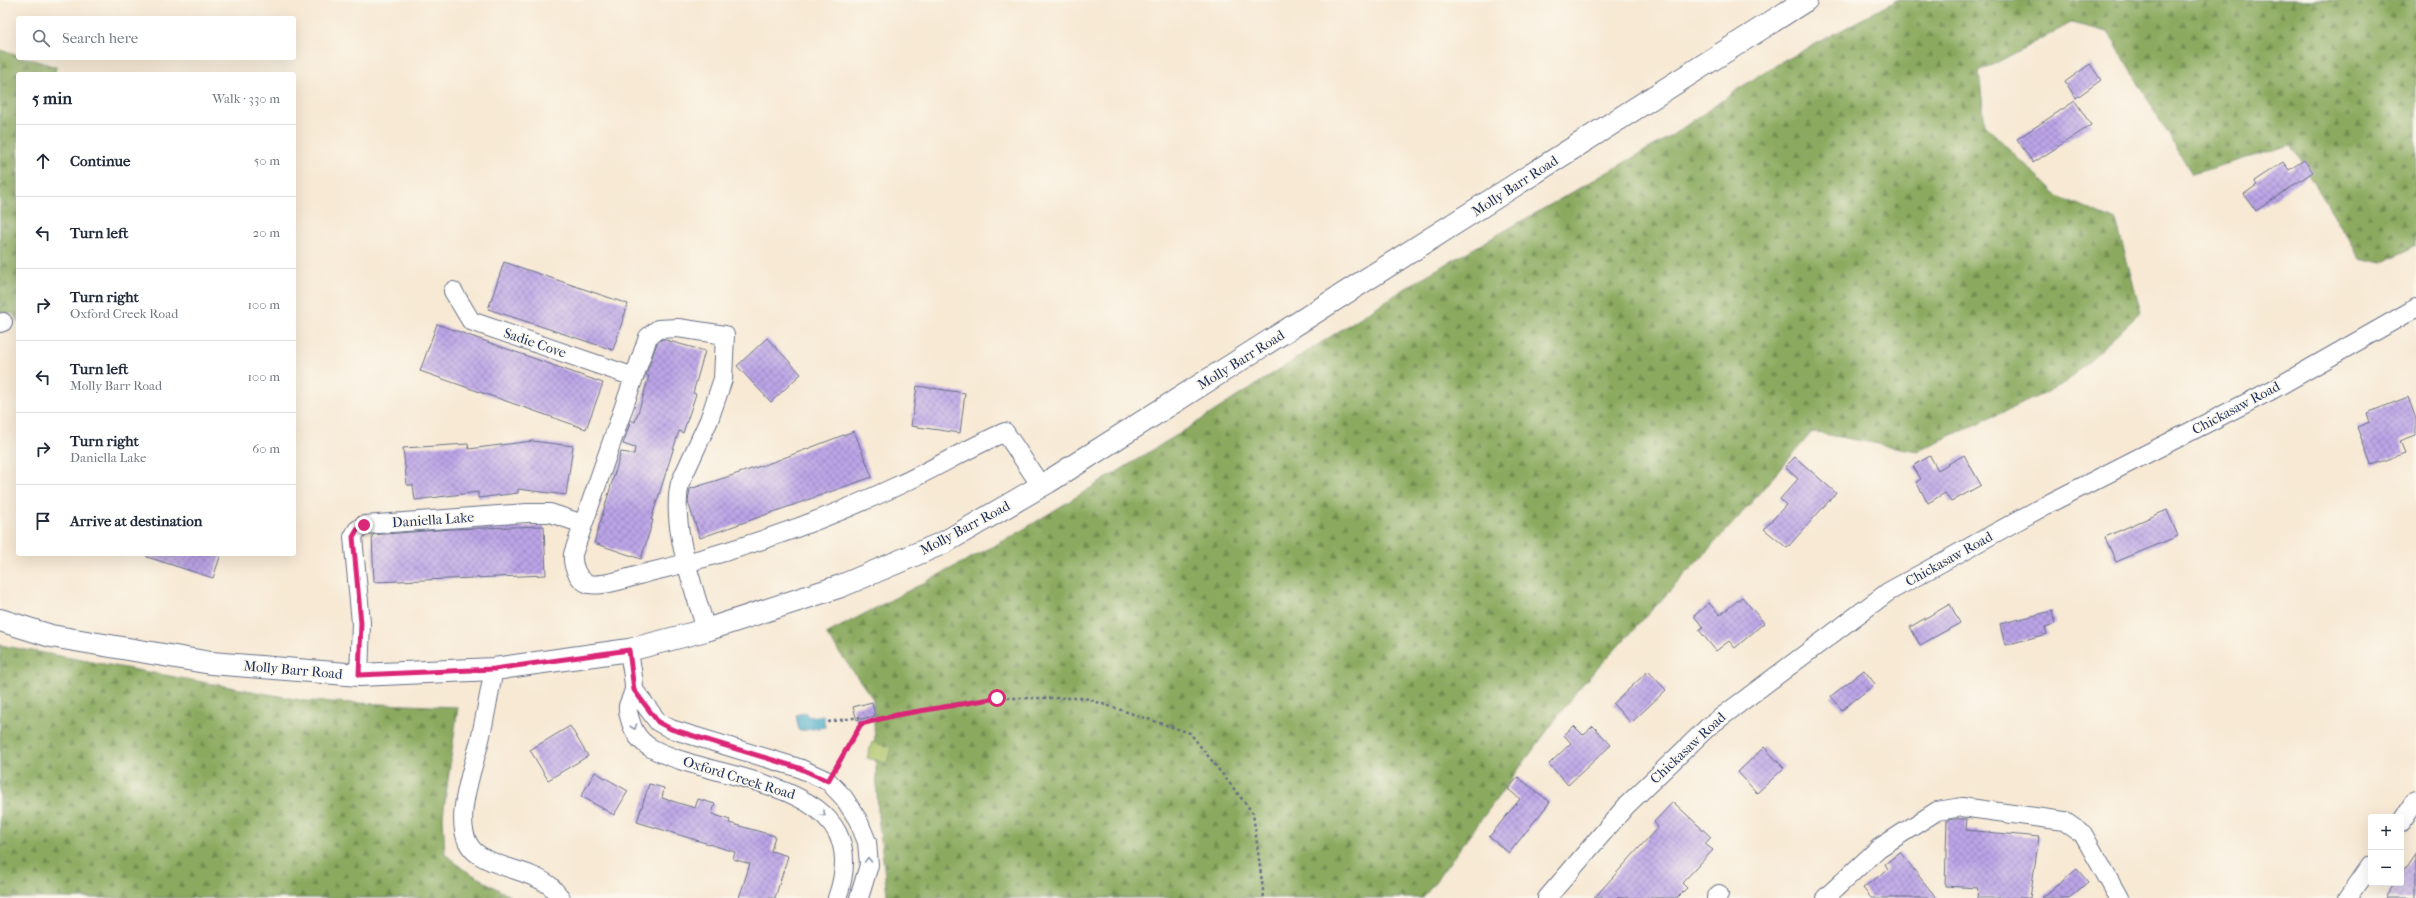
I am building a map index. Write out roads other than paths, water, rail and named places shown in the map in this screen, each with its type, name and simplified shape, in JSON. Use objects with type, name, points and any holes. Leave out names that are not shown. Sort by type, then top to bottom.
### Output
[{"type":"main road","name":"Molly Barr Road","points":[[0,620],[51,636],[211,664],[359,675],[494,669],[629,650],[706,630],[841,586],[945,542],[1041,486],[1806,0]]},
{"type":"street","name":"Sadie Cove","points":[[453,291],[471,321],[634,377]]},
{"type":"street","name":"Chickasaw Road","points":[[1547,898],[1627,805],[1708,727],[1888,592],[2046,505],[2272,390],[2416,308]]},
{"type":"street","points":[[706,630],[687,564],[677,510],[678,493],[680,483],[709,420],[723,379],[725,335],[678,328],[658,329],[648,337],[573,554],[572,564],[579,577],[589,584],[608,582],[687,564],[785,534],[898,486],[1005,432],[1041,486]]},
{"type":"street","name":"Daniella Lake","points":[[359,675],[361,623],[353,537],[357,530],[364,525],[527,513],[550,513],[583,524]]},
{"type":"street","name":"Oxford Creek Road","points":[[629,650],[634,690],[628,708],[635,733],[654,751],[770,786],[805,800],[826,815],[840,835],[844,860],[837,898]]},
{"type":"street","points":[[494,669],[479,743],[464,794],[464,823],[467,843],[478,854],[496,864],[548,884],[562,898]]},
{"type":"street","name":"Oxford Creek Road","points":[[634,690],[658,722],[671,729],[822,778],[844,798],[855,814],[867,842],[869,865],[859,898]]},
{"type":"street","points":[[805,800],[822,778]]},
{"type":"street","points":[[2404,818],[2416,800]]},
{"type":"street","points":[[1825,898],[1879,848],[1937,811],[1962,807],[2064,821],[2074,825],[2083,834],[2119,898]]},
{"type":"street","points":[[2348,898],[2368,869]]},
{"type":"water","points":[[805,712],[809,717],[823,715],[825,727],[799,731],[796,715]]}]
